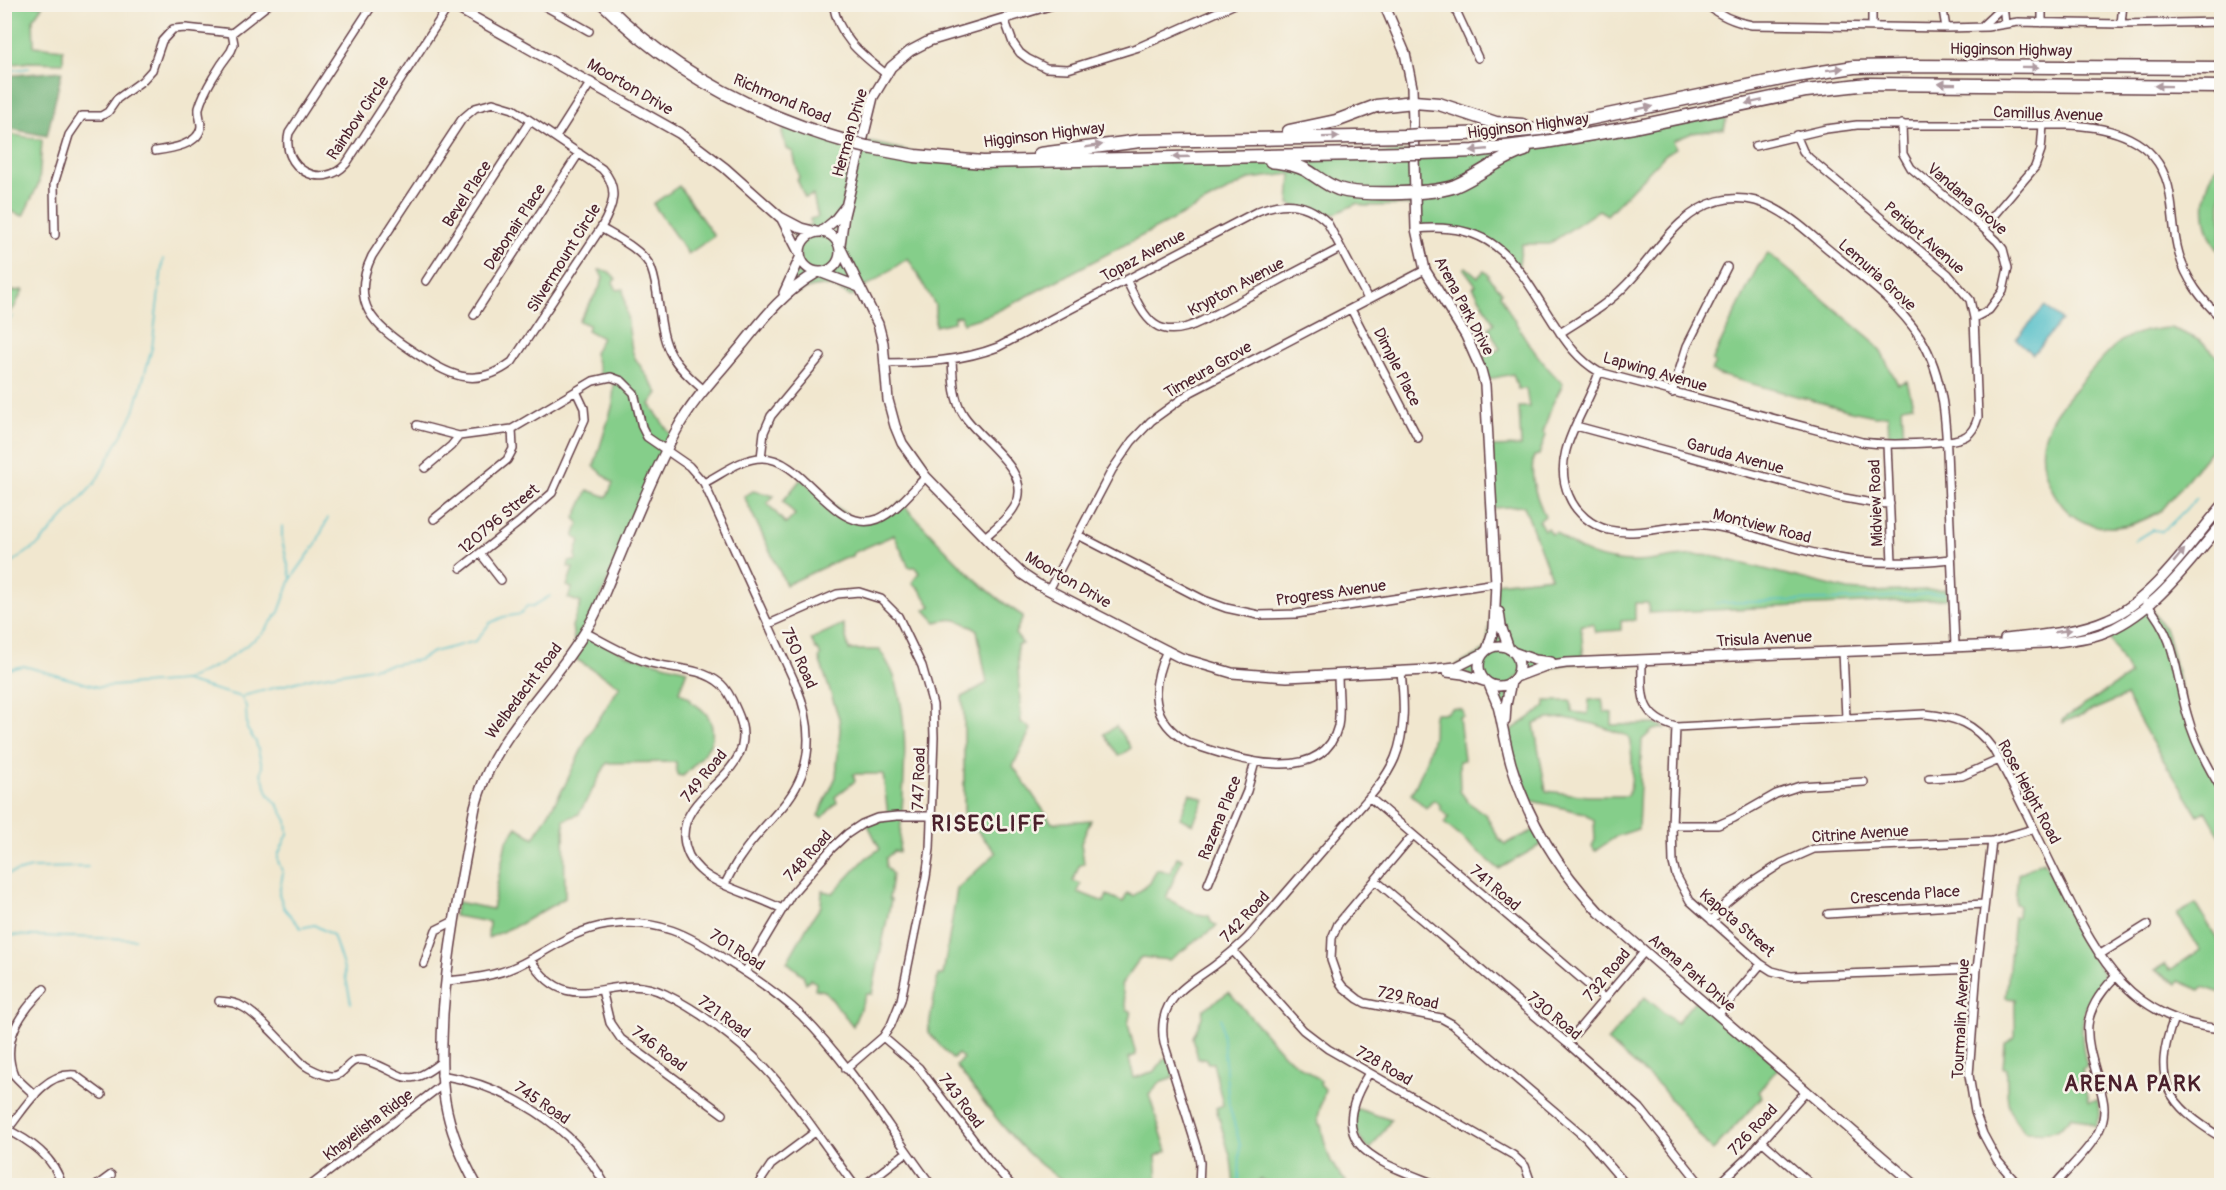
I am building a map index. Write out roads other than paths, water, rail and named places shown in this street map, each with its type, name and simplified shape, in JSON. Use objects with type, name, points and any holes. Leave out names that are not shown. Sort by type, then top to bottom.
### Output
[{"type":"highway","name":"Richmond Road","points":[[604,4],[655,48],[748,106],[798,127],[861,146],[923,157],[973,160]]},
{"type":"highway","name":"Higginson Highway","points":[[973,160],[1011,162],[1216,156],[1414,144],[1516,132],[1615,115],[1796,76],[1854,67],[2222,68]]},
{"type":"highway","name":"Higginson Highway","points":[[973,160],[1140,141],[1216,139],[1511,147],[1634,127],[1806,91],[1868,84],[2222,87]]},
{"type":"highway","points":[[1216,139],[1308,128],[1336,121],[1376,106],[1414,102],[1439,104],[1484,119],[1515,125],[1615,115]]},
{"type":"highway","points":[[1216,156],[1271,161],[1296,166],[1330,186],[1346,191],[1437,191],[1452,187],[1499,160],[1524,151],[1634,127]]},
{"type":"street","points":[[55,235],[54,184],[69,135],[78,119],[87,115],[101,116],[108,112],[117,99],[142,81],[152,70],[162,41],[173,29],[186,28],[232,33],[269,4]]},
{"type":"street","name":"Rainbow Circle","points":[[373,4],[289,133],[287,148],[290,157],[297,166],[311,174],[329,176],[340,171],[346,164],[450,4]]},
{"type":"street","name":"Moorton Drive","points":[[450,4],[659,120],[700,147],[780,217],[801,228],[819,231]]},
{"type":"street","points":[[541,4],[589,30]]},
{"type":"street","points":[[833,4],[838,22],[850,44],[886,74]]},
{"type":"street","name":"Herman Drive","points":[[840,247],[846,205],[873,97],[886,74],[900,58],[919,45],[1053,4]]},
{"type":"street","points":[[1004,18],[1013,43],[1020,52],[1040,66],[1060,70],[1076,68],[1139,47],[1234,4]]},
{"type":"street","name":"Arena Park Drive","points":[[1384,4],[1405,53],[1414,102],[1416,229],[1425,270],[1470,344],[1485,385],[1496,586],[1501,626],[1510,650],[1519,665],[1506,705],[1506,741]]},
{"type":"street","points":[[1453,4],[1478,58]]},
{"type":"street","points":[[1706,4],[1725,18],[1752,25],[1946,28],[2042,23],[2222,22]]},
{"type":"street","points":[[1872,4],[1872,27]]},
{"type":"street","points":[[1942,4],[1946,28]]},
{"type":"street","points":[[1981,27],[2003,4]]},
{"type":"street","points":[[2003,4],[2005,24]]},
{"type":"street","points":[[2042,4],[2042,23]]},
{"type":"street","points":[[2121,24],[2123,4]]},
{"type":"street","points":[[155,151],[180,148],[198,134],[201,127],[198,110],[204,94],[231,51],[234,44],[232,33]]},
{"type":"street","points":[[556,137],[591,82]]},
{"type":"street","name":"Silvermount Circle","points":[[493,103],[506,106],[530,121],[602,169],[613,185],[613,205],[601,228],[518,354],[502,370],[472,378],[443,370],[386,333],[374,321],[365,302],[364,287],[368,263],[462,118],[474,108],[493,103]]},
{"type":"street","name":"Bevel Place","points":[[426,281],[530,121]]},
{"type":"street","name":"Vandana Grove","points":[[1902,124],[1902,147],[1906,161],[1983,228],[2003,249],[2008,268],[2003,291],[1989,310],[1974,318]]},
{"type":"street","points":[[1983,228],[2035,167],[2041,150],[2043,125]]},
{"type":"street","name":"Camillus Avenue","points":[[1755,146],[1844,126],[2043,125],[2089,126],[2115,131],[2133,140],[2151,155],[2164,174],[2168,185],[2175,240],[2182,263],[2201,297],[2222,319]]},
{"type":"street","name":"Peridot Avenue","points":[[1796,135],[1809,158],[1956,282],[1970,300],[1974,318],[1977,422],[1965,437],[1945,441]]},
{"type":"street","name":"Debonair Place","points":[[474,315],[579,153]]},
{"type":"street","name":"Lemuria Grove","points":[[1560,333],[1610,300],[1641,269],[1679,225],[1698,209],[1720,201],[1741,199],[1765,204],[1785,213],[1802,226],[1891,302],[1911,325],[1929,353],[1942,395],[1951,559],[1959,646]]},
{"type":"street","name":"Topaz Avenue","points":[[884,363],[952,360],[984,353],[1127,281],[1258,211],[1278,204],[1296,205],[1320,215],[1330,227],[1368,299]]},
{"type":"street","name":"Herman Drive","points":[[819,231],[834,221],[846,205]]},
{"type":"street","name":"Moorton Drive","points":[[780,217],[800,256]]},
{"type":"street","points":[[601,228],[635,250],[650,267],[666,348],[682,371],[704,390]]},
{"type":"street","name":"Lapwing Avenue","points":[[1416,229],[1462,230],[1484,238],[1500,248],[1518,269],[1577,356],[1599,372],[1846,439],[1887,444],[1945,441]]},
{"type":"street","points":[[820,272],[830,270],[836,265],[840,258],[840,247],[832,235],[819,231],[804,239],[800,256],[807,268],[859,287]]},
{"type":"street","name":"Moorton Drive","points":[[840,247],[879,324],[888,400],[895,426],[908,452],[926,477],[1022,574],[1189,661],[1232,673],[1266,676],[1338,675],[1427,670],[1456,667],[1485,652]]},
{"type":"street","name":"Krypton Avenue","points":[[1127,281],[1150,321],[1163,328],[1180,330],[1202,321],[1341,248]]},
{"type":"street","name":"Welbedacht Road","points":[[782,297],[800,256]]},
{"type":"street","points":[[1672,393],[1687,346],[1727,267]]},
{"type":"street","name":"Timeura Grove","points":[[1049,590],[1122,454],[1142,429],[1157,416],[1191,392],[1425,270]]},
{"type":"street","name":"Welbedacht Road","points":[[477,1185],[456,1142],[448,1115],[441,1062],[449,948],[475,807],[486,773],[505,739],[585,632],[666,450],[681,422],[704,390],[782,297],[798,284],[820,272]]},
{"type":"street","name":"Dimple Place","points":[[1351,309],[1418,438]]},
{"type":"street","points":[[761,458],[764,432],[771,416],[821,356]]},
{"type":"street","points":[[952,360],[956,398],[962,413],[1013,469],[1019,482],[1019,496],[1016,505],[985,537]]},
{"type":"street","name":"Montview Road","points":[[1599,372],[1563,461],[1565,487],[1569,498],[1582,515],[1598,526],[1609,530],[1631,532],[1695,525],[1714,526],[1834,557],[1862,561],[1951,559]]},
{"type":"street","name":"750 Road","points":[[512,429],[602,377],[611,377],[622,381],[634,393],[645,434],[651,441],[693,470],[704,483],[769,624],[806,711],[809,728],[807,757],[792,794],[741,855],[725,884]]},
{"type":"street","name":"120796 Street","points":[[460,568],[534,509],[555,488],[585,419],[584,408],[576,391]]},
{"type":"street","points":[[417,425],[459,436],[512,429],[513,449],[507,460],[434,519]]},
{"type":"street","name":"Garuda Avenue","points":[[1576,426],[1839,497],[1890,504]]},
{"type":"street","points":[[425,468],[459,436]]},
{"type":"street","name":"Midview Road","points":[[1887,444],[1892,562]]},
{"type":"street","points":[[704,483],[736,465],[761,458],[778,461],[844,514],[859,521],[876,520],[883,516],[926,477]]},
{"type":"street","name":"Trisula Avenue","points":[[1514,679],[1545,666],[1566,663],[1959,646],[2090,626],[2145,601],[2219,519],[2222,506]]},
{"type":"street","name":"Progress Avenue","points":[[1078,535],[1204,600],[1226,608],[1259,615],[1307,613],[1496,586]]},
{"type":"street","points":[[480,553],[501,580]]},
{"type":"street","name":"Arena Park Drive","points":[[1496,586],[1494,628],[1479,665],[1479,671],[1487,682],[1498,709],[1510,761],[1526,805],[1549,850],[1584,897],[1644,952],[1916,1185]]},
{"type":"street","name":"747 Road","points":[[769,624],[844,592],[859,592],[875,596],[888,603],[898,616],[922,666],[933,705],[930,849],[905,981],[895,1015],[883,1037],[846,1069]]},
{"type":"street","points":[[2145,601],[2169,637],[2188,718],[2200,750],[2222,790]]},
{"type":"street","name":"749 Road","points":[[585,632],[634,657],[706,675],[717,681],[728,692],[743,724],[743,744],[736,760],[687,819],[684,833],[686,847],[692,860],[702,872],[782,909]]},
{"type":"street","points":[[1485,652],[1498,646],[1510,650]]},
{"type":"street","points":[[1167,650],[1156,676],[1155,692],[1157,708],[1165,723],[1179,738],[1189,743],[1255,762],[1301,763],[1316,757],[1327,746],[1338,724],[1338,675]]},
{"type":"street","name":"Trisula Avenue","points":[[1510,650],[1535,660],[1566,663]]},
{"type":"street","points":[[1844,651],[1846,718]]},
{"type":"street","points":[[1642,660],[1646,707],[1653,717],[1676,727]]},
{"type":"street","name":"Moorton Drive","points":[[1427,670],[1456,672],[1487,682]]},
{"type":"street","name":"742 Road","points":[[1199,1185],[1198,1152],[1164,1043],[1162,1024],[1164,1016],[1173,997],[1233,951],[1369,797],[1391,765],[1401,736],[1403,700],[1401,672]]},
{"type":"street","points":[[1487,682],[1501,686],[1514,679]]},
{"type":"street","name":"Rose Height Road","points":[[1676,727],[1925,714],[1949,717],[1978,731],[1999,760],[2099,956],[2115,977],[2146,1003],[2174,1018],[2200,1026],[2222,1029]]},
{"type":"street","name":"Kapota Street","points":[[1676,727],[1672,825],[1673,863],[1680,885],[1690,901],[1761,964],[1772,971],[1791,976],[1977,969]]},
{"type":"street","points":[[1929,778],[1962,776],[1999,760]]},
{"type":"street","name":"Razena Place","points":[[1208,884],[1247,790],[1255,762]]},
{"type":"street","points":[[1672,825],[1718,825],[1792,788],[1810,784],[1863,782]]},
{"type":"street","name":"741 Road","points":[[1369,797],[1605,999]]},
{"type":"street","name":"748 Road","points":[[745,972],[797,887],[832,848],[853,830],[886,816],[931,816]]},
{"type":"street","name":"Citrine Avenue","points":[[1712,921],[1726,903],[1748,885],[1782,863],[1814,849],[1992,840],[2033,829]]},
{"type":"street","name":"729 Road","points":[[1413,835],[1343,916],[1332,938],[1330,953],[1332,967],[1343,987],[1365,1003],[1441,1018],[1452,1024],[1586,1138],[1626,1185]]},
{"type":"street","name":"Tourmalin Avenue","points":[[1992,840],[1983,903],[1969,1075],[1979,1125],[1997,1160],[2019,1185]]},
{"type":"street","name":"730 Road","points":[[1375,880],[1640,1108],[1702,1185]]},
{"type":"street","name":"Crescenda Place","points":[[1828,914],[1983,903]]},
{"type":"street","points":[[424,964],[436,930],[454,921]]},
{"type":"street","name":"701 Road","points":[[446,981],[499,973],[530,959],[568,936],[587,929],[621,923],[640,923],[684,934],[745,972],[776,994],[802,1017],[846,1069],[932,1185]]},
{"type":"street","points":[[2099,956],[2147,925]]},
{"type":"street","name":"728 Road","points":[[1233,951],[1311,1038],[1513,1155],[1525,1166],[1532,1185]]},
{"type":"street","name":"732 Road","points":[[1567,1043],[1644,952]]},
{"type":"street","name":"721 Road","points":[[530,959],[545,978],[565,990],[582,993],[632,985],[653,989],[665,994],[737,1042],[762,1065],[855,1185]]},
{"type":"street","points":[[1718,1015],[1761,964]]},
{"type":"street","points":[[2054,1185],[2094,1138],[2104,1118],[2103,1095],[2090,1053],[2087,1026],[2088,1017],[2096,998],[2115,977]]},
{"type":"street","points":[[35,1095],[14,1075],[6,1058],[6,1048],[12,1024],[44,989]]},
{"type":"street","name":"746 Road","points":[[602,990],[610,1023],[621,1039],[723,1113]]},
{"type":"street","points":[[219,1001],[241,1005],[302,1063],[330,1076],[338,1074],[353,1060],[370,1062],[391,1072],[412,1078],[425,1075],[441,1062]]},
{"type":"street","points":[[2174,1018],[2164,1049],[2164,1073],[2167,1085],[2187,1115],[2222,1138]]},
{"type":"street","name":"743 Road","points":[[883,1037],[919,1068],[988,1159],[1012,1185]]},
{"type":"street","points":[[1369,1073],[1354,1098],[1351,1113],[1352,1126],[1360,1146],[1374,1158],[1440,1185]]},
{"type":"street","points":[[62,1185],[55,1169],[39,1150],[27,1140],[6,1129],[35,1095],[52,1080],[69,1075],[84,1080],[102,1095]]},
{"type":"street","name":"Khayelisha Ridge","points":[[310,1185],[323,1182],[442,1080]]},
{"type":"street","name":"745 Road","points":[[442,1080],[487,1086],[517,1100],[572,1140],[591,1161],[606,1185]]},
{"type":"street","name":"726 Road","points":[[1717,1185],[1763,1142],[1806,1091]]},
{"type":"street","points":[[757,1185],[771,1165],[815,1132]]},
{"type":"street","points":[[1763,1142],[1813,1185]]},
{"type":"street","points":[[863,1185],[907,1152]]},
{"type":"street","points":[[96,1185],[111,1175]]},
{"type":"street","points":[[1725,1179],[1730,1185]]},
{"type":"water","points":[[2045,306],[2062,320],[2033,354],[2016,339]]},
{"type":"waterway","points":[[4,71],[30,68]]},
{"type":"waterway","points":[[4,129],[9,130]]},
{"type":"waterway","points":[[4,568],[39,544],[95,483],[134,412],[152,348],[163,259]]},
{"type":"waterway","points":[[4,325],[13,316]]},
{"type":"waterway","points":[[2216,474],[2222,468]]},
{"type":"waterway","points":[[2134,541],[2152,530],[2162,531],[2197,498]]},
{"type":"waterway","points":[[185,680],[222,663],[263,633],[279,612],[291,579],[316,544],[328,518]]},
{"type":"waterway","points":[[282,526],[282,540],[291,578]]},
{"type":"waterway","points":[[1716,603],[1857,599],[1944,593]]},
{"type":"waterway","points":[[243,696],[311,678],[419,660],[433,652],[476,641],[490,623],[503,617],[521,614],[527,606],[533,606],[550,596]]},
{"type":"waterway","points":[[4,670],[24,666],[98,687],[184,681],[241,697],[246,706],[247,729],[256,742],[262,766],[261,773],[269,795],[287,821],[288,834],[278,855],[283,873],[279,894],[284,908],[301,928],[314,925],[333,935],[344,969],[351,1003]]},
{"type":"waterway","points":[[4,875],[32,868],[88,867]]},
{"type":"waterway","points":[[4,935],[135,939]]},
{"type":"waterway","points":[[1221,1018],[1229,1105],[1240,1144],[1239,1186]]},
{"type":"waterway","points":[[114,1186],[119,1183]]},
{"type":"district","name":"RISECLIFF","points":[[989,824]]},
{"type":"district","name":"ARENA PARK","points":[[2133,1084]]}]
